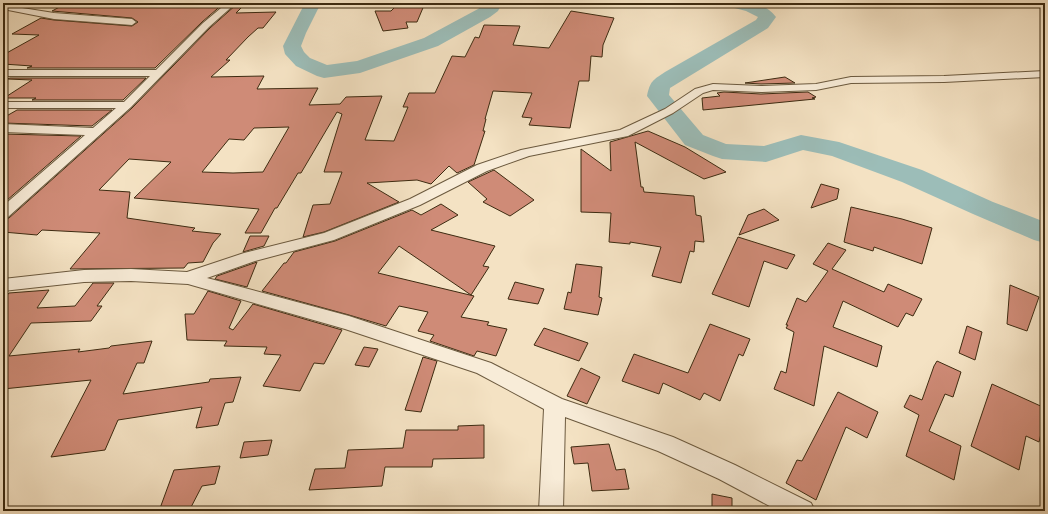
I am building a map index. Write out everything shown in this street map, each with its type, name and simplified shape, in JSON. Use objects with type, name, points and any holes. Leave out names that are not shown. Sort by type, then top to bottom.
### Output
[{"type":"street","points":[[3,214],[127,105],[206,25],[232,3]]},
{"type":"street","points":[[3,7],[54,16],[132,22]]},
{"type":"street","points":[[3,73],[160,73]]},
{"type":"street","points":[[188,278],[250,257],[329,237],[415,202],[482,168],[526,153],[624,134],[670,111],[700,91],[713,87],[761,89],[816,87],[851,80],[944,79],[1045,74]]},
{"type":"street","points":[[3,105],[127,105]]},
{"type":"street","points":[[3,128],[97,132]]},
{"type":"street","points":[[3,285],[84,276],[131,274],[188,278],[349,322],[476,366],[554,405],[665,444],[727,472],[803,511]]},
{"type":"street","points":[[551,511],[554,405]]},
{"type":"building","points":[[67,3],[224,3],[202,22],[155,68],[27,68],[32,66],[3,64],[3,55],[39,35],[12,34],[41,18],[132,26],[138,22],[132,18],[52,11]]},
{"type":"building","points":[[399,3],[425,3],[417,22],[406,22],[408,28],[383,31],[375,11],[391,11]]},
{"type":"building","points":[[237,4],[245,4],[236,13],[276,12],[263,28],[258,28],[248,37],[226,60],[230,60],[211,77],[264,76],[257,89],[318,88],[309,105],[340,104],[346,97],[382,96],[365,140],[394,141],[408,107],[403,107],[409,93],[435,93],[452,56],[465,57],[475,37],[479,38],[484,25],[520,26],[513,45],[549,48],[571,11],[614,18],[603,45],[602,57],[591,56],[589,81],[579,81],[570,128],[529,125],[532,118],[522,117],[532,93],[493,91],[485,119],[483,131],[485,131],[474,165],[457,173],[449,166],[431,184],[417,180],[367,183],[399,202],[324,232],[303,237],[313,205],[330,204],[342,172],[324,172],[342,114],[337,112],[301,173],[298,173],[277,208],[275,208],[261,233],[245,233],[259,209],[134,198],[171,162],[129,159],[99,190],[130,192],[127,218],[195,228],[192,231],[221,234],[213,243],[203,262],[188,263],[184,268],[70,269],[100,233],[42,230],[37,235],[3,232],[3,219],[9,218],[132,108],[210,28]],"holes":[[[289,127],[263,172],[233,173],[202,172],[229,139],[244,140],[254,128]]]},
{"type":"building","points":[[785,77],[795,83],[745,83]]},
{"type":"building","points":[[146,78],[123,100],[32,100],[36,98],[4,98],[32,80],[7,79]]},
{"type":"building","points":[[808,92],[816,97],[812,98],[815,99],[703,110],[702,98],[720,96],[717,93],[761,94]]},
{"type":"building","points":[[17,110],[112,110],[92,126],[3,123],[3,118]]},
{"type":"building","points":[[648,131],[685,147],[726,172],[704,179],[635,142],[641,187],[643,187],[644,192],[694,196],[696,215],[701,216],[704,242],[695,241],[694,252],[690,251],[681,283],[652,276],[661,247],[630,242],[630,244],[609,242],[611,213],[581,212],[581,149],[611,171],[610,142]]},
{"type":"building","points":[[3,134],[81,136],[6,201],[3,201]]},
{"type":"building","points":[[494,170],[534,200],[510,216],[483,202],[487,199],[468,182]]},
{"type":"building","points":[[821,184],[839,189],[837,199],[811,208]]},
{"type":"building","points":[[441,204],[458,215],[431,230],[495,246],[483,266],[489,267],[471,295],[399,246],[378,273],[474,296],[461,317],[489,322],[487,325],[507,329],[496,356],[477,351],[474,356],[430,341],[434,335],[418,331],[428,312],[399,306],[386,326],[262,291],[294,252],[335,241],[412,210],[421,215]]},
{"type":"building","points":[[851,207],[932,228],[922,264],[874,247],[873,251],[844,242]]},
{"type":"building","points":[[764,209],[779,220],[739,235],[748,215]]},
{"type":"building","points":[[250,236],[269,236],[264,246],[243,252]]},
{"type":"building","points":[[738,237],[795,255],[787,269],[764,261],[749,307],[712,294]]},
{"type":"building","points":[[828,243],[846,250],[832,269],[884,292],[888,284],[922,299],[913,316],[906,313],[898,327],[843,301],[833,327],[882,346],[877,367],[824,346],[814,406],[774,389],[781,371],[786,373],[794,332],[786,328],[788,325],[786,325],[797,298],[806,302],[828,271],[813,264]]},
{"type":"building","points":[[257,262],[247,287],[215,279],[217,276]]},
{"type":"building","points":[[576,264],[602,267],[599,297],[602,298],[598,315],[564,309],[568,292],[571,293]]},
{"type":"building","points":[[515,282],[544,289],[538,304],[508,299]]},
{"type":"building","points":[[93,283],[114,283],[97,306],[102,306],[91,321],[31,323],[9,356],[80,349],[78,352],[152,341],[144,363],[137,363],[123,394],[209,382],[210,379],[241,377],[233,402],[225,403],[218,425],[196,428],[202,407],[118,420],[105,450],[51,457],[91,380],[3,389],[3,300],[9,293],[49,290],[37,308],[75,306]]},
{"type":"building","points":[[1010,285],[1039,297],[1027,331],[1007,324]]},
{"type":"building","points":[[208,291],[241,301],[229,328],[233,330],[253,304],[342,330],[324,364],[314,363],[300,391],[263,386],[281,355],[264,354],[267,347],[224,346],[227,341],[187,340],[185,314],[194,314]]},
{"type":"building","points":[[710,324],[750,339],[743,356],[739,354],[720,401],[704,393],[700,400],[663,383],[659,394],[622,381],[634,354],[688,373]]},
{"type":"building","points":[[967,326],[982,332],[975,360],[959,353]]},
{"type":"building","points":[[544,328],[588,343],[579,361],[534,345]]},
{"type":"building","points":[[364,347],[378,349],[369,367],[355,365]]},
{"type":"building","points":[[423,357],[437,361],[421,412],[405,410]]},
{"type":"building","points":[[937,361],[961,372],[953,397],[945,394],[929,431],[961,446],[954,480],[906,456],[919,415],[904,407],[910,395],[922,400]]},
{"type":"building","points":[[581,368],[600,377],[587,404],[567,396]]},
{"type":"building","points":[[992,384],[1045,408],[1045,417],[1039,442],[1026,436],[1019,470],[971,446]]},
{"type":"building","points":[[838,392],[878,412],[867,438],[846,427],[816,500],[786,483],[797,460],[802,461]]},
{"type":"building","points":[[484,425],[484,458],[433,459],[432,467],[385,467],[382,486],[309,490],[315,469],[345,468],[348,450],[403,448],[406,430],[458,430],[458,426]]},
{"type":"building","points":[[272,440],[268,455],[240,458],[244,442]]},
{"type":"building","points":[[609,444],[616,470],[625,469],[629,489],[592,491],[588,463],[574,464],[571,447]]},
{"type":"building","points":[[220,466],[215,484],[202,486],[189,511],[159,511],[174,470]]},
{"type":"building","points":[[712,494],[732,498],[732,511],[712,511]]},
{"type":"waterway","points":[[313,3],[297,33],[292,46],[295,54],[303,62],[324,72],[360,67],[431,42],[484,13],[492,7],[494,3]]},
{"type":"waterway","points":[[733,3],[757,9],[767,17],[762,24],[660,85],[658,96],[694,140],[722,151],[753,154],[766,154],[801,142],[839,150],[912,176],[983,208],[1045,233]]}]
